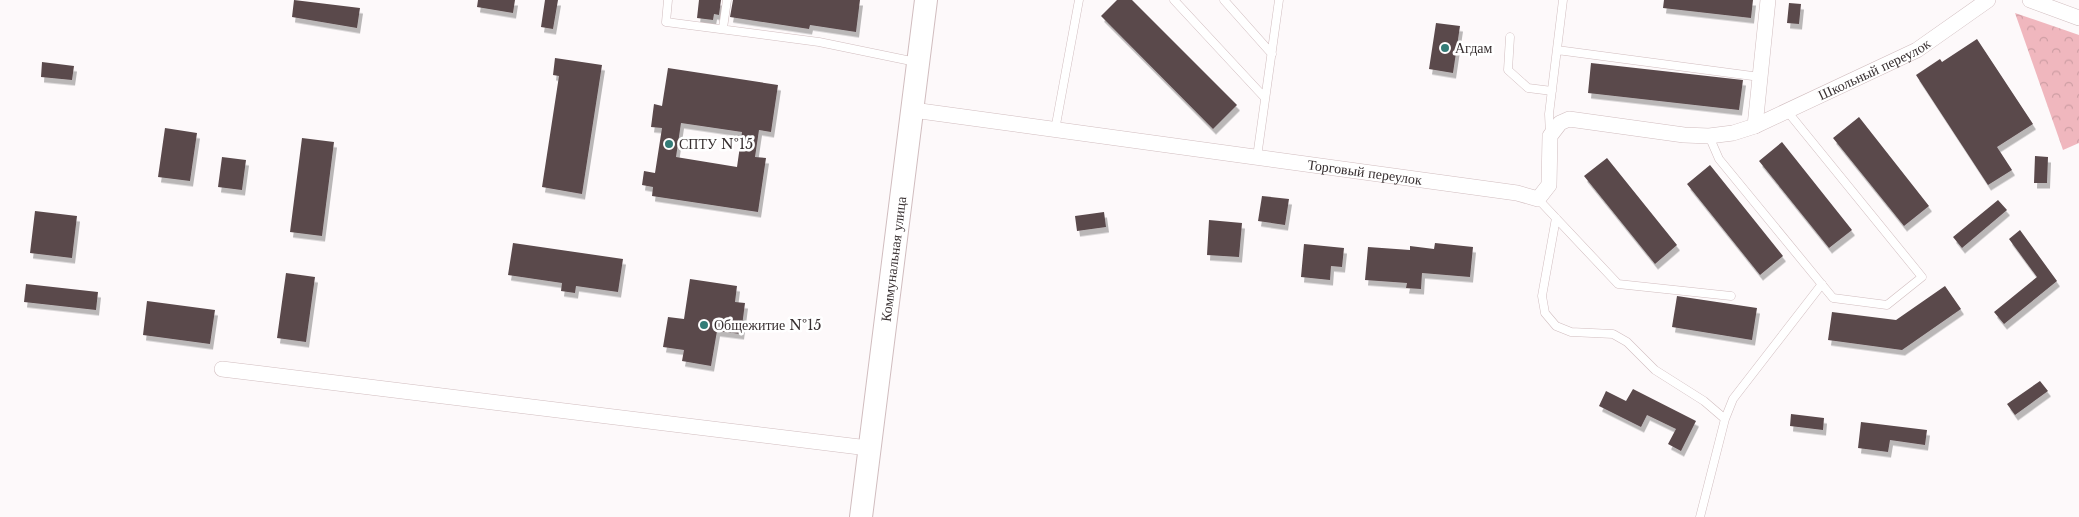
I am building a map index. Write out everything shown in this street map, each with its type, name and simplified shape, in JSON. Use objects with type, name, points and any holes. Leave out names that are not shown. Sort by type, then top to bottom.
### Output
[{"type":"main road","name":"Коммунальная улица","points":[[860,517],[926,0]]},
{"type":"street","points":[[1538,199],[1549,185],[1550,136],[1560,123],[1569,119],[1684,135],[1709,136],[1732,133],[1755,126],[1768,0]]},
{"type":"street","name":"Школьный переулок","points":[[1755,126],[1917,50],[1988,0]]},
{"type":"street","points":[[2030,0],[2079,18]]},
{"type":"street","name":"Торговый переулок","points":[[913,110],[1517,193],[1538,199]]},
{"type":"street","points":[[222,369],[868,448]]},
{"type":"lane","points":[[668,0],[666,22],[819,42],[919,62]]},
{"type":"lane","points":[[723,28],[727,0]]},
{"type":"lane","points":[[1055,130],[1078,0]]},
{"type":"lane","points":[[1174,0],[1265,98]]},
{"type":"lane","points":[[1224,0],[1272,54]]},
{"type":"lane","points":[[1257,157],[1279,0]]},
{"type":"lane","points":[[1550,136],[1552,92],[1563,0]]},
{"type":"lane","points":[[1510,37],[1508,70],[1528,88],[1552,92]]},
{"type":"lane","points":[[1557,50],[1760,77]]},
{"type":"lane","points":[[1709,136],[1719,159],[1833,298],[1886,305],[1922,277],[1787,111]]},
{"type":"lane","points":[[1538,199],[1618,284],[1731,296]]},
{"type":"lane","points":[[1556,218],[1542,296],[1545,314],[1556,326],[1571,332],[1613,334],[1627,342],[1655,370],[1704,401],[1725,419]]},
{"type":"lane","points":[[1700,517],[1725,419],[1733,399],[1822,284]]},
{"type":"green space","points":[[2015,13],[2079,35],[2079,143],[2063,150]]},
{"type":"building","points":[[294,0],[360,8],[357,28],[292,17]]},
{"type":"building","points":[[478,0],[515,0],[513,13],[477,7]]},
{"type":"building","points":[[545,0],[558,0],[553,29],[541,27]]},
{"type":"building","points":[[699,0],[721,0],[719,15],[714,14],[713,20],[697,18]]},
{"type":"building","points":[[733,0],[860,0],[856,32],[810,25],[809,29],[730,17]]},
{"type":"building","points":[[1117,0],[1132,0],[1237,105],[1213,129],[1101,16]]},
{"type":"building","points":[[1664,0],[1753,0],[1751,18],[1663,8]]},
{"type":"building","points":[[1789,3],[1801,4],[1799,24],[1787,23]]},
{"type":"building","name":"Агдам","points":[[1436,23],[1460,26],[1453,73],[1429,69]]},
{"type":"building","points":[[1977,39],[2033,124],[1997,147],[2012,170],[1988,185],[1916,75],[1940,59],[1942,62]]},
{"type":"building","points":[[555,58],[602,65],[582,194],[542,187],[559,76],[553,75]]},
{"type":"building","points":[[42,62],[74,66],[72,80],[41,77]]},
{"type":"building","points":[[1591,63],[1743,80],[1739,110],[1588,93]]},
{"type":"building","name":"СПТУ №15","points":[[668,68],[778,85],[771,132],[759,130],[755,157],[766,158],[758,212],[652,196],[653,187],[642,185],[644,171],[655,173],[662,128],[651,127],[654,104],[662,106]],"holes":[[[681,123],[742,132],[737,167],[676,157]]]},
{"type":"building","points":[[1859,117],[1929,206],[1904,226],[1833,138]]},
{"type":"building","points":[[165,128],[197,133],[190,181],[158,177]]},
{"type":"building","points":[[302,138],[334,142],[322,236],[290,232]]},
{"type":"building","points":[[1782,142],[1852,230],[1829,248],[1759,161]]},
{"type":"building","points":[[2035,156],[2048,157],[2047,183],[2034,183]]},
{"type":"building","points":[[222,157],[246,160],[242,190],[218,187]]},
{"type":"building","points":[[1607,158],[1677,245],[1655,264],[1584,176]]},
{"type":"building","points":[[1710,165],[1783,256],[1760,275],[1687,184]]},
{"type":"building","points":[[1262,196],[1289,199],[1285,225],[1258,221]]},
{"type":"building","points":[[1998,200],[2007,210],[1962,248],[1953,237]]},
{"type":"building","points":[[35,211],[77,216],[72,258],[30,253]]},
{"type":"building","points":[[1104,212],[1106,227],[1077,231],[1075,216]]},
{"type":"building","points":[[1209,220],[1242,223],[1239,257],[1207,255]]},
{"type":"building","points":[[2020,230],[2057,281],[2004,324],[1994,312],[2037,277],[2009,239]]},
{"type":"building","points":[[513,243],[623,259],[618,292],[576,286],[575,293],[561,291],[562,283],[508,275]]},
{"type":"building","points":[[1435,243],[1473,247],[1470,277],[1422,273],[1421,289],[1406,288],[1407,283],[1365,280],[1368,247],[1410,250],[1410,246],[1434,249]]},
{"type":"building","points":[[1304,244],[1344,248],[1342,267],[1331,266],[1330,280],[1301,277]]},
{"type":"building","points":[[286,273],[315,277],[306,342],[277,338]]},
{"type":"building","name":"Общежитие №15","points":[[690,279],[737,286],[735,302],[745,303],[741,334],[717,331],[711,366],[682,361],[684,350],[663,347],[668,317],[684,319]]},
{"type":"building","points":[[26,284],[98,292],[96,310],[24,302]]},
{"type":"building","points":[[1945,286],[1961,309],[1902,350],[1828,340],[1832,312],[1896,320]]},
{"type":"building","points":[[1677,296],[1757,308],[1752,340],[1672,327]]},
{"type":"building","points":[[147,301],[215,310],[210,344],[143,335]]},
{"type":"building","points":[[2040,381],[2048,391],[2015,415],[2007,404]]},
{"type":"building","points":[[1633,389],[1696,421],[1681,451],[1668,444],[1676,429],[1647,415],[1641,427],[1599,406],[1606,391],[1626,401]]},
{"type":"building","points":[[1791,414],[1824,418],[1823,430],[1790,426]]},
{"type":"building","points":[[1861,422],[1927,430],[1925,445],[1890,440],[1888,452],[1858,448]]},
{"type":"place","name":"Агдам","points":[[1445,48]]},
{"type":"place","name":"СПТУ №15","points":[[669,144]]},
{"type":"place","name":"Общежитие №15","points":[[704,325]]}]
